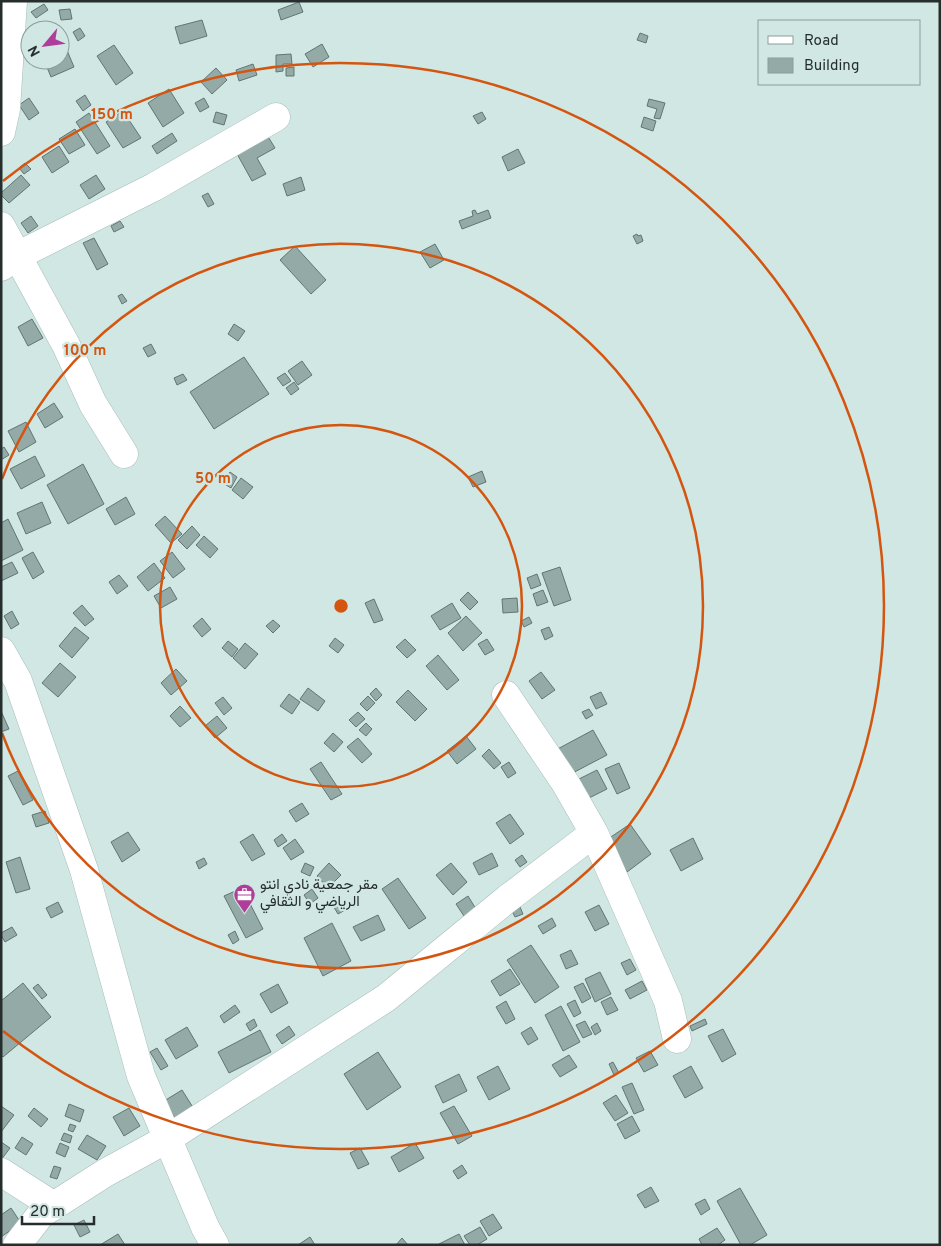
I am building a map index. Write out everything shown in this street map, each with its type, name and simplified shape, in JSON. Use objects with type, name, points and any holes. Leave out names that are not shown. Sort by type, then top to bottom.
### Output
[{"type":"street","points":[[1,132],[6,109],[14,1]]},
{"type":"street","points":[[9,261],[154,187],[276,117]]},
{"type":"street","points":[[1,226],[9,261],[66,345],[92,404],[124,454]]},
{"type":"street","points":[[1,650],[18,681],[84,870],[141,1076],[205,1227],[215,1245]]},
{"type":"street","points":[[506,695],[566,784],[594,833],[668,1001],[677,1039]]},
{"type":"street","points":[[17,1245],[42,1214],[105,1173],[167,1139],[386,998],[507,899],[594,833]]},
{"type":"street","points":[[1,1172],[54,1206]]},
{"type":"building","points":[[299,2],[303,12],[281,20],[278,10]]},
{"type":"building","points":[[44,4],[48,10],[36,18],[31,12]]},
{"type":"building","points":[[70,9],[72,19],[61,20],[59,10]]},
{"type":"building","points":[[202,20],[207,36],[180,44],[175,27]]},
{"type":"building","points":[[80,28],[85,36],[78,41],[73,32]]},
{"type":"building","points":[[640,33],[648,36],[646,43],[637,40]]},
{"type":"building","points":[[322,44],[329,57],[313,67],[305,54]]},
{"type":"building","points":[[114,45],[133,73],[116,85],[97,56]]},
{"type":"building","points":[[291,54],[292,64],[283,64],[283,71],[276,72],[276,55]]},
{"type":"building","points":[[70,58],[74,67],[70,69]]},
{"type":"building","points":[[253,64],[257,75],[239,81],[236,70]]},
{"type":"building","points":[[294,67],[294,76],[286,76],[286,68]]},
{"type":"building","points":[[216,68],[227,80],[212,94],[201,82]]},
{"type":"building","points":[[48,70],[67,70],[51,77]]},
{"type":"building","points":[[169,89],[184,113],[163,127],[148,103]]},
{"type":"building","points":[[85,95],[91,105],[83,111],[76,101]]},
{"type":"building","points":[[29,98],[39,113],[29,120],[19,105]]},
{"type":"building","points":[[204,98],[209,107],[200,112],[195,103]]},
{"type":"building","points":[[649,99],[665,103],[660,119],[654,118],[657,109],[647,106]]},
{"type":"building","points":[[123,111],[141,138],[123,148],[106,122]]},
{"type":"building","points":[[216,112],[227,115],[224,125],[213,122]]},
{"type":"building","points":[[482,112],[486,119],[478,124],[473,116]]},
{"type":"building","points":[[89,113],[110,146],[97,154],[76,122]]},
{"type":"building","points":[[644,117],[656,121],[653,131],[641,127]]},
{"type":"building","points":[[75,129],[85,145],[69,154],[59,139]]},
{"type":"building","points":[[172,133],[177,141],[157,154],[152,146]]},
{"type":"building","points":[[267,135],[275,148],[257,158],[266,174],[252,181],[236,152]]},
{"type":"building","points":[[59,146],[69,162],[52,173],[42,157]]},
{"type":"building","points":[[518,149],[525,163],[508,171],[502,157]]},
{"type":"building","points":[[25,163],[31,169],[24,174],[19,168]]},
{"type":"building","points":[[21,175],[30,185],[9,203],[1,193]]},
{"type":"building","points":[[96,175],[105,189],[89,199],[80,185]]},
{"type":"building","points":[[301,177],[305,190],[287,196],[283,184]]},
{"type":"building","points":[[208,193],[214,204],[208,207],[202,196]]},
{"type":"building","points":[[475,210],[477,214],[488,210],[491,218],[462,229],[459,221],[473,216],[472,211]]},
{"type":"building","points":[[31,216],[38,226],[28,233],[21,223]]},
{"type":"building","points":[[120,221],[124,227],[114,232],[111,226]]},
{"type":"building","points":[[637,234],[638,236],[641,235],[643,241],[637,244],[633,236]]},
{"type":"building","points":[[94,238],[108,264],[97,270],[83,243]]},
{"type":"building","points":[[435,244],[444,260],[430,268],[420,252]]},
{"type":"building","points":[[295,246],[326,280],[311,294],[280,260]]},
{"type":"building","points":[[122,294],[127,301],[122,304],[118,296]]},
{"type":"building","points":[[32,319],[43,338],[28,346],[18,327]]},
{"type":"building","points":[[234,324],[245,331],[238,341],[228,334]]},
{"type":"building","points":[[151,344],[156,353],[148,357],[143,348]]},
{"type":"building","points":[[244,357],[269,394],[214,429],[190,392]]},
{"type":"building","points":[[302,361],[312,375],[298,385],[288,371]]},
{"type":"building","points":[[285,373],[291,381],[283,386],[277,378]]},
{"type":"building","points":[[183,374],[187,380],[177,385],[174,378]]},
{"type":"building","points":[[294,382],[299,389],[291,395],[286,388]]},
{"type":"building","points":[[54,403],[63,417],[45,428],[37,414]]},
{"type":"building","points":[[26,422],[36,442],[19,452],[8,431]]},
{"type":"building","points":[[4,447],[9,455],[1,460],[1,449]]},
{"type":"building","points":[[35,456],[45,476],[21,489],[10,469]]},
{"type":"building","points":[[83,464],[104,504],[68,524],[47,485]]},
{"type":"building","points":[[482,471],[486,482],[473,487],[468,477]]},
{"type":"building","points":[[230,472],[237,477],[231,488],[223,483]]},
{"type":"building","points":[[241,478],[253,487],[243,499],[232,490]]},
{"type":"building","points":[[126,497],[135,514],[115,525],[106,509]]},
{"type":"building","points":[[42,502],[51,523],[26,534],[17,513]]},
{"type":"building","points":[[165,516],[182,534],[171,543],[155,525]]},
{"type":"building","points":[[8,519],[23,550],[1,561],[1,523]]},
{"type":"building","points":[[192,526],[200,535],[187,549],[178,540]]},
{"type":"building","points":[[204,536],[218,549],[210,558],[196,545]]},
{"type":"building","points":[[33,552],[44,572],[33,579],[22,558]]},
{"type":"building","points":[[172,552],[185,569],[173,578],[160,561]]},
{"type":"building","points":[[12,562],[18,573],[1,581],[1,567]]},
{"type":"building","points":[[154,563],[165,578],[148,591],[137,577]]},
{"type":"building","points":[[560,567],[571,600],[554,606],[542,573]]},
{"type":"building","points":[[537,574],[541,585],[531,589],[527,578]]},
{"type":"building","points":[[119,575],[128,586],[117,594],[109,582]]},
{"type":"building","points":[[170,587],[177,599],[161,608],[154,596]]},
{"type":"building","points":[[543,590],[548,602],[537,606],[533,594]]},
{"type":"building","points":[[468,592],[478,602],[470,610],[460,600]]},
{"type":"building","points":[[517,598],[518,612],[503,613],[502,599]]},
{"type":"building","points":[[374,599],[383,620],[374,623],[365,603]]},
{"type":"building","points":[[452,603],[461,618],[440,630],[431,616]]},
{"type":"building","points":[[82,605],[94,619],[85,626],[73,613]]},
{"type":"building","points":[[12,611],[19,624],[11,629],[4,616]]},
{"type":"building","points":[[466,616],[482,633],[463,651],[448,633]]},
{"type":"building","points":[[529,617],[532,623],[524,627],[521,621]]},
{"type":"building","points":[[202,618],[211,629],[202,637],[193,626]]},
{"type":"building","points":[[273,620],[280,626],[273,633],[266,626]]},
{"type":"building","points":[[75,627],[89,638],[72,658],[59,646]]},
{"type":"building","points":[[549,627],[553,636],[545,640],[541,630]]},
{"type":"building","points":[[335,638],[344,645],[338,653],[329,646]]},
{"type":"building","points":[[405,639],[416,650],[407,658],[396,647]]},
{"type":"building","points":[[487,639],[494,650],[485,655],[478,644]]},
{"type":"building","points":[[228,641],[238,649],[232,657],[222,648]]},
{"type":"building","points":[[245,643],[258,654],[245,669],[233,658]]},
{"type":"building","points":[[438,655],[459,680],[447,690],[426,666]]},
{"type":"building","points":[[60,663],[76,677],[58,697],[42,683]]},
{"type":"building","points":[[176,669],[187,681],[171,695],[161,683]]},
{"type":"building","points":[[541,672],[555,690],[542,699],[529,681]]},
{"type":"building","points":[[308,688],[325,701],[318,711],[300,699]]},
{"type":"building","points":[[376,688],[382,695],[376,701],[370,694]]},
{"type":"building","points":[[408,690],[427,709],[415,721],[396,702]]},
{"type":"building","points":[[601,692],[607,704],[596,709],[590,697]]},
{"type":"building","points":[[289,694],[300,702],[292,714],[280,706]]},
{"type":"building","points":[[368,696],[375,703],[367,711],[360,704]]},
{"type":"building","points":[[223,697],[232,708],[224,715],[215,703]]},
{"type":"building","points":[[180,706],[191,718],[180,727],[170,716]]},
{"type":"building","points":[[589,709],[593,715],[586,719],[582,712]]},
{"type":"building","points":[[1,711],[9,729],[1,732]]},
{"type":"building","points":[[358,712],[365,719],[356,727],[349,720]]},
{"type":"building","points":[[217,716],[227,728],[215,738],[205,726]]},
{"type":"building","points":[[366,723],[372,729],[366,736],[359,730]]},
{"type":"building","points":[[593,730],[607,755],[565,777],[552,752]]},
{"type":"building","points":[[333,733],[343,742],[334,752],[324,743]]},
{"type":"building","points":[[466,736],[476,749],[457,764],[447,751]]},
{"type":"building","points":[[358,738],[372,754],[362,763],[347,747]]},
{"type":"building","points":[[489,749],[501,763],[494,769],[482,756]]},
{"type":"building","points":[[321,762],[342,794],[331,800],[310,769]]},
{"type":"building","points":[[509,762],[516,773],[508,778],[501,767]]},
{"type":"building","points":[[619,763],[630,788],[617,794],[605,769]]},
{"type":"building","points":[[597,770],[607,789],[585,800],[575,781]]},
{"type":"building","points":[[18,771],[33,800],[23,805],[8,776]]},
{"type":"building","points":[[302,803],[309,814],[296,822],[289,811]]},
{"type":"building","points":[[45,811],[49,823],[36,827],[32,815]]},
{"type":"building","points":[[510,814],[524,834],[510,844],[496,823]]},
{"type":"building","points":[[630,824],[651,854],[627,872],[605,841]]},
{"type":"building","points":[[128,832],[140,850],[122,862],[111,842]]},
{"type":"building","points":[[253,834],[265,854],[252,861],[240,842]]},
{"type":"building","points":[[282,834],[287,841],[278,847],[274,840]]},
{"type":"building","points":[[693,838],[703,859],[681,871],[670,850]]},
{"type":"building","points":[[295,839],[304,852],[291,860],[283,848]]},
{"type":"building","points":[[492,853],[498,866],[479,875],[473,863]]},
{"type":"building","points":[[522,855],[527,862],[520,867],[515,860]]},
{"type":"building","points":[[20,857],[30,889],[16,893],[6,862]]},
{"type":"building","points":[[204,858],[207,864],[199,869],[196,862]]},
{"type":"building","points":[[305,863],[314,867],[310,876],[301,872]]},
{"type":"building","points":[[329,863],[341,875],[328,888],[317,876]]},
{"type":"building","points":[[451,863],[467,882],[453,895],[436,875]]},
{"type":"building","points":[[398,878],[426,918],[409,929],[382,889]]},
{"type":"building","name":"مقر جمعية نادي انتو الرياضي و الثقافي","points":[[242,888],[263,929],[246,938],[224,896]]},
{"type":"building","points":[[312,889],[318,898],[310,904],[304,895]]},
{"type":"building","points":[[468,896],[476,909],[464,916],[456,904]]},
{"type":"building","points":[[340,899],[347,909],[338,914],[332,904]]},
{"type":"building","points":[[58,902],[63,912],[51,918],[46,908]]},
{"type":"building","points":[[599,905],[609,924],[595,931],[585,912]]},
{"type":"building","points":[[520,907],[523,914],[515,917],[512,911]]},
{"type":"building","points":[[378,915],[385,930],[361,941],[353,927]]},
{"type":"building","points":[[552,918],[556,926],[543,934],[538,926]]},
{"type":"building","points":[[332,923],[351,961],[323,976],[304,938]]},
{"type":"building","points":[[12,927],[17,935],[5,942],[1,933]]},
{"type":"building","points":[[235,931],[239,940],[233,944],[228,935]]},
{"type":"building","points":[[531,945],[559,987],[535,1003],[507,960]]},
{"type":"building","points":[[571,950],[578,964],[566,969],[560,955]]},
{"type":"building","points":[[630,959],[636,970],[627,975],[621,963]]},
{"type":"building","points":[[510,969],[520,984],[500,996],[491,981]]},
{"type":"building","points":[[600,972],[611,994],[595,1002],[585,979]]},
{"type":"building","points":[[642,981],[647,990],[630,999],[625,990]]},
{"type":"building","points":[[23,983],[51,1017],[3,1057],[1,1055],[1,1001]]},
{"type":"building","points":[[583,983],[591,998],[582,1003],[574,987]]},
{"type":"building","points":[[38,984],[47,995],[42,999],[33,988]]},
{"type":"building","points":[[278,984],[288,1003],[271,1013],[260,994]]},
{"type":"building","points":[[611,997],[618,1010],[607,1015],[601,1002]]},
{"type":"building","points":[[575,1000],[581,1013],[574,1017],[567,1004]]},
{"type":"building","points":[[506,1001],[515,1019],[506,1024],[496,1007]]},
{"type":"building","points":[[235,1005],[240,1012],[224,1023],[220,1016]]},
{"type":"building","points":[[561,1006],[580,1042],[563,1051],[545,1015]]},
{"type":"building","points":[[254,1019],[257,1026],[250,1031],[246,1024]]},
{"type":"building","points":[[705,1019],[707,1024],[692,1031],[690,1026]]},
{"type":"building","points":[[585,1021],[592,1034],[583,1038],[576,1025]]},
{"type":"building","points":[[597,1023],[601,1031],[595,1035],[591,1027]]},
{"type":"building","points":[[289,1026],[295,1035],[282,1044],[276,1035]]},
{"type":"building","points":[[187,1027],[198,1046],[176,1059],[165,1040]]},
{"type":"building","points":[[531,1027],[538,1039],[528,1045],[521,1033]]},
{"type":"building","points":[[723,1029],[736,1054],[722,1062],[708,1036]]},
{"type":"building","points":[[260,1030],[271,1052],[229,1073],[218,1052]]},
{"type":"building","points":[[157,1048],[168,1066],[161,1070],[150,1052]]},
{"type":"building","points":[[650,1051],[658,1065],[644,1072],[636,1058]]},
{"type":"building","points":[[378,1052],[401,1087],[367,1110],[344,1074]]},
{"type":"building","points":[[569,1055],[577,1067],[560,1077],[552,1065]]},
{"type":"building","points":[[613,1062],[619,1073],[614,1075],[609,1064]]},
{"type":"building","points":[[498,1066],[510,1089],[489,1100],[477,1077]]},
{"type":"building","points":[[691,1066],[703,1088],[685,1098],[673,1076]]},
{"type":"building","points":[[459,1074],[467,1091],[443,1103],[435,1086]]},
{"type":"building","points":[[632,1083],[644,1110],[634,1114],[622,1087]]},
{"type":"building","points":[[182,1090],[194,1109],[176,1120],[164,1101]]},
{"type":"building","points":[[616,1095],[628,1113],[615,1121],[603,1103]]},
{"type":"building","points":[[69,1104],[84,1110],[80,1122],[65,1116]]},
{"type":"building","points":[[1,1106],[14,1115],[1,1132]]},
{"type":"building","points":[[454,1106],[472,1136],[458,1144],[440,1113]]},
{"type":"building","points":[[34,1108],[48,1119],[41,1127],[28,1116]]},
{"type":"building","points":[[129,1108],[140,1126],[124,1136],[113,1117]]},
{"type":"building","points":[[632,1116],[640,1131],[625,1139],[617,1124]]},
{"type":"building","points":[[70,1124],[76,1126],[73,1132],[68,1130]]},
{"type":"building","points":[[64,1133],[72,1136],[70,1143],[61,1140]]},
{"type":"building","points":[[87,1135],[106,1146],[97,1160],[78,1149]]},
{"type":"building","points":[[22,1137],[33,1144],[26,1155],[15,1148]]},
{"type":"building","points":[[1,1142],[10,1148],[1,1160]]},
{"type":"building","points":[[60,1143],[69,1147],[65,1157],[56,1153]]},
{"type":"building","points":[[415,1143],[424,1158],[399,1172],[391,1157]]},
{"type":"building","points":[[360,1148],[369,1164],[358,1169],[350,1153]]},
{"type":"building","points":[[462,1165],[467,1173],[458,1179],[453,1171]]},
{"type":"building","points":[[54,1166],[61,1168],[57,1179],[50,1177]]},
{"type":"building","points":[[651,1187],[659,1201],[645,1208],[637,1195]]},
{"type":"building","points":[[740,1188],[767,1235],[750,1245],[741,1245],[717,1201]]},
{"type":"building","points":[[705,1199],[710,1209],[701,1215],[695,1204]]},
{"type":"building","points":[[11,1208],[21,1223],[1,1237],[1,1215]]},
{"type":"building","points":[[493,1214],[502,1228],[489,1236],[480,1221]]},
{"type":"building","points":[[84,1220],[90,1232],[80,1237],[74,1225]]},
{"type":"building","points":[[480,1227],[487,1239],[477,1245],[470,1245],[464,1236]]},
{"type":"building","points":[[717,1228],[725,1240],[718,1245],[702,1245],[699,1239]]},
{"type":"building","points":[[118,1234],[125,1245],[100,1245]]},
{"type":"building","points":[[459,1234],[465,1245],[439,1245],[439,1244]]},
{"type":"building","points":[[310,1237],[315,1245],[298,1245]]},
{"type":"building","points":[[402,1238],[408,1245],[396,1245]]},
{"type":"place","name":"مقر جمعية نادي انتو الرياضي و الثقافي","points":[[244,913]]}]
